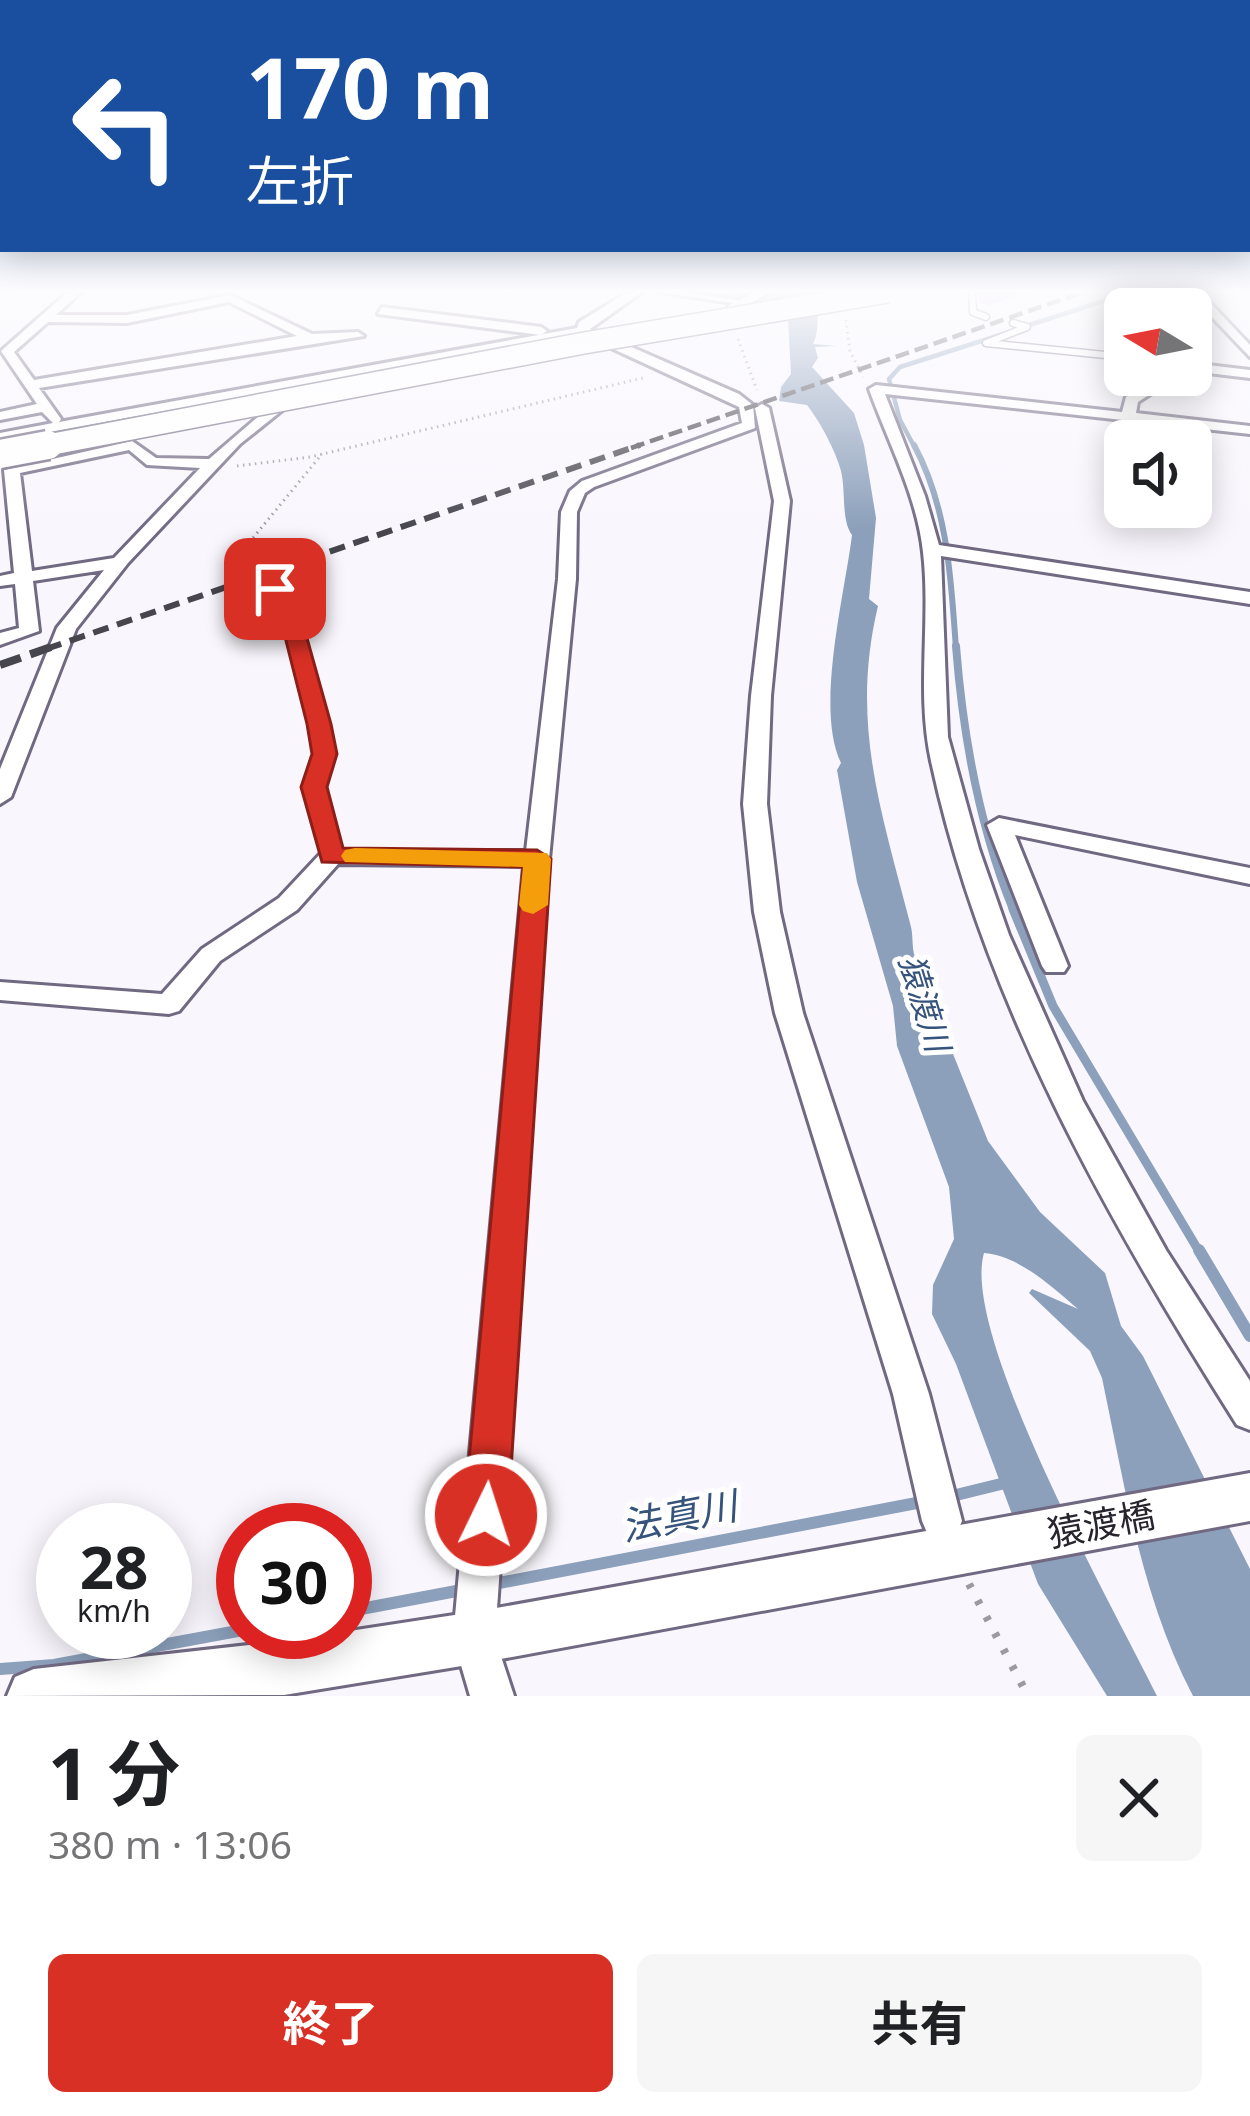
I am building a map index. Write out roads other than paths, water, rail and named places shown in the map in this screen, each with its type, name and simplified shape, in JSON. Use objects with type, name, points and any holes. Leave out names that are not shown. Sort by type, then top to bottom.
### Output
[{"type":"highway","points":[[0,449],[402,371]]},
{"type":"highway","points":[[0,449],[429,371]]},
{"type":"street","points":[[21,371],[59,426]]},
{"type":"street","points":[[31,386],[117,371]]},
{"type":"street","points":[[316,379],[323,371]]},
{"type":"street","points":[[0,449],[59,426],[357,371]]},
{"type":"street","points":[[0,449],[462,371]]},
{"type":"street","points":[[678,371],[746,405],[756,416],[776,463],[782,501],[761,696],[755,804],[767,912],[790,1013],[911,1394],[928,1476],[948,1536]]},
{"type":"street","points":[[316,379],[325,397]]},
{"type":"street","points":[[274,387],[280,405]]},
{"type":"street","points":[[1250,430],[876,389],[932,550],[930,672],[941,758],[985,910],[1032,1020],[1100,1155],[1186,1317],[1250,1413]]},
{"type":"street","points":[[1128,417],[1131,400],[1138,396]]},
{"type":"street","points":[[0,797],[9,755],[67,628],[118,562],[213,464],[280,405]]},
{"type":"street","points":[[0,416],[46,407]]},
{"type":"street","points":[[492,1696],[475,1623],[571,502],[588,484],[756,416]]},
{"type":"street","points":[[0,639],[29,631],[11,474],[16,467],[131,445],[152,462],[213,464]]},
{"type":"street","points":[[932,550],[1250,598]]},
{"type":"street","points":[[0,581],[118,562]]},
{"type":"street","points":[[1055,966],[999,825],[1250,876]]},
{"type":"street","points":[[0,992],[169,1004],[211,955],[288,904],[332,856],[537,859]]},
{"type":"street","name":"猿渡橋","points":[[34,1696],[276,1682],[475,1623],[948,1536],[1250,1497]]},
{"type":"lane","points":[[275,589],[289,613],[319,724],[324,754],[314,787],[332,856]]},
{"type":"water","name":"猿渡川","points":[[816,371],[854,413],[864,445],[876,518],[869,599],[878,606],[870,649],[868,728],[914,954],[928,978],[936,1017],[988,1141],[1040,1212],[1105,1273],[1121,1326],[1143,1356],[1250,1569],[1250,1696],[1193,1696],[1175,1658],[1147,1580],[1102,1378],[1090,1351],[1029,1293],[1032,1289],[1078,1309],[1023,1266],[984,1253],[983,1292],[1017,1407],[1077,1540],[1157,1696],[1107,1696],[1038,1584],[956,1364],[932,1314],[933,1285],[954,1239],[949,1187],[897,1046],[893,1006],[857,882],[831,713],[834,652],[852,535],[846,522],[841,471],[822,428],[807,405],[779,401],[781,387],[791,374]]},
{"type":"waterway","points":[[896,371],[889,379],[900,420],[915,448]]},
{"type":"waterway","points":[[914,445],[941,519],[956,649]]},
{"type":"waterway","points":[[956,646],[975,781],[1014,912]]},
{"type":"waterway","points":[[1013,909],[1053,1006],[1200,1253]]},
{"type":"waterway","points":[[1199,1250],[1250,1336]]},
{"type":"waterway","name":"法真川","points":[[948,1497],[1009,1482]]},
{"type":"waterway","name":"法真川","points":[[494,1584],[927,1501]]},
{"type":"waterway","name":"法真川","points":[[372,1607],[467,1589]]},
{"type":"waterway","name":"法真川","points":[[0,1669],[54,1665],[216,1635]]},
{"type":"railway","points":[[631,448],[854,371]]},
{"type":"railway","points":[[46,649],[640,445]]},
{"type":"railway","points":[[0,665],[54,646]]}]
